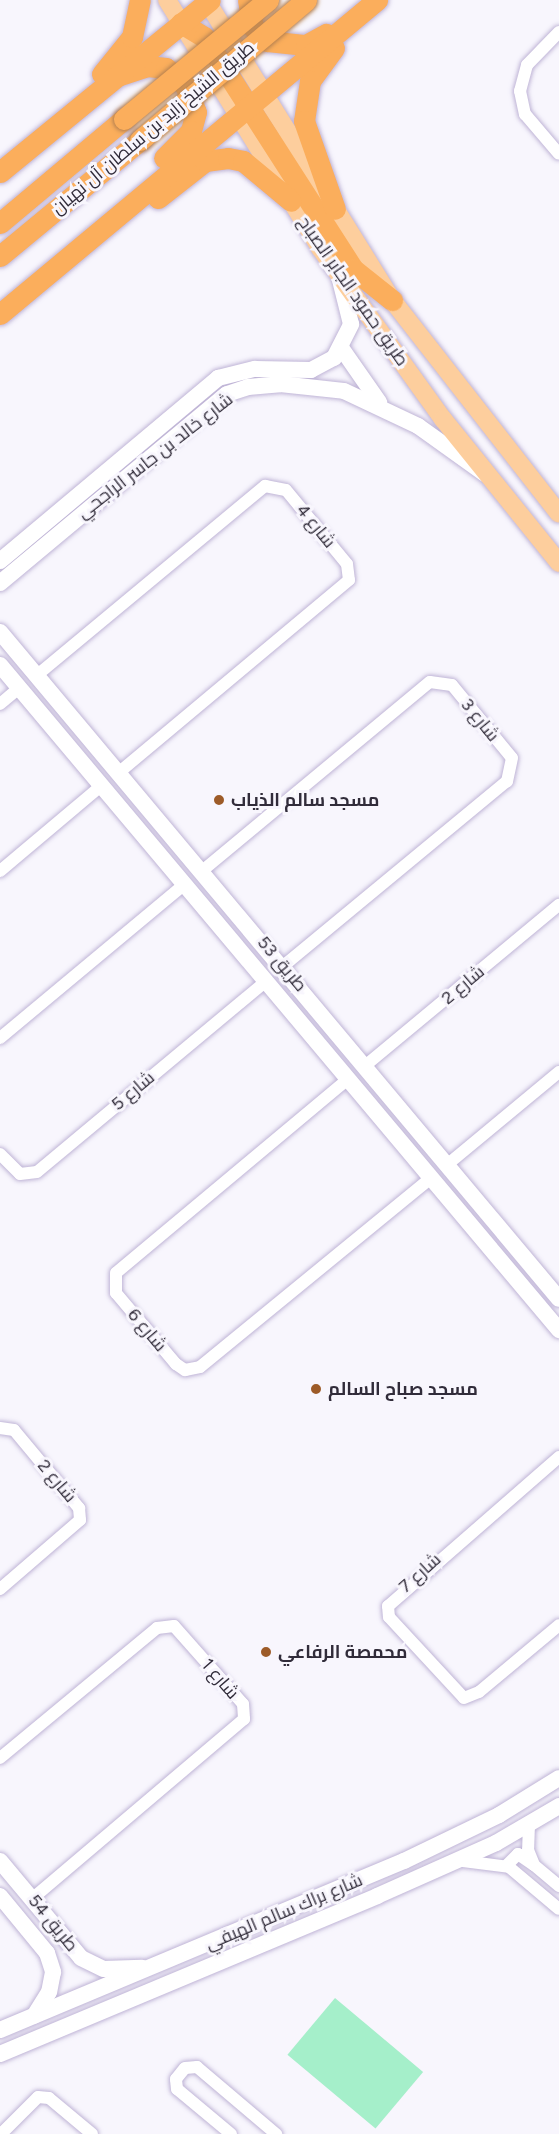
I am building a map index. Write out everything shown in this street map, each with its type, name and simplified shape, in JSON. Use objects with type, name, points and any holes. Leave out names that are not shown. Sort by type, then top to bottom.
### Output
[{"type":"highway","points":[[3,170],[117,59],[132,37],[140,0]]},
{"type":"highway","points":[[248,0],[253,27],[267,41],[283,47],[306,45],[355,18]]},
{"type":"highway","name":"طريق الشيخ زايد بن سلطان آل نهيان","points":[[0,223],[268,0]]},
{"type":"highway","name":"طريق الشيخ زايد بن سلطان آل نهيان","points":[[0,256],[306,0]]},
{"type":"highway","points":[[4,311],[250,103],[374,2]]},
{"type":"highway","points":[[335,209],[304,121],[304,97],[321,63],[374,2]]},
{"type":"highway","points":[[3,170],[117,76],[191,5],[245,83],[250,103],[341,252],[369,286],[392,300]]},
{"type":"highway","points":[[4,311],[54,254],[190,131],[196,112],[185,85],[166,68],[147,66],[117,76]]},
{"type":"highway","points":[[4,311],[74,268],[205,161],[243,161],[291,201]]},
{"type":"main road","name":"طريق حمود الجابر الصباح","points":[[191,5],[250,103],[335,209],[392,300],[559,514]]},
{"type":"main road","name":"طريق حمود الجابر الصباح","points":[[250,103],[291,201],[338,274],[488,476],[559,563]]},
{"type":"street","points":[[559,32],[527,65],[520,91],[525,114],[559,154]]},
{"type":"street","points":[[338,274],[351,324],[342,349],[354,375],[381,405]]},
{"type":"street","name":"شارع خالد بن جاسر الراجحي","points":[[0,561],[154,430],[232,371],[311,370],[342,349]]},
{"type":"street","name":"شارع خالد بن جاسر الراجحي","points":[[0,583],[227,394],[248,387],[279,384],[344,391],[381,405],[488,476]]},
{"type":"street","points":[[154,430],[167,431],[163,447]]},
{"type":"street","name":"شارع 4","points":[[36,676],[265,486],[286,490],[347,564],[349,580],[118,773]]},
{"type":"street","name":"طريق 53","points":[[2,636],[234,907],[559,1299]]},
{"type":"street","name":"طريق 53","points":[[0,665],[559,1329]]},
{"type":"street","name":"شارع 3","points":[[202,871],[430,682],[452,685],[512,758],[507,781],[283,966]]},
{"type":"street","points":[[0,704],[20,688]]},
{"type":"street","points":[[0,871],[102,785]]},
{"type":"street","points":[[0,1038],[184,884]]},
{"type":"street","name":"شارع 2","points":[[366,1065],[559,905]]},
{"type":"street","points":[[216,922],[231,922],[234,907]]},
{"type":"street","points":[[238,948],[238,933],[254,931]]},
{"type":"street","name":"شارع 5","points":[[0,1154],[20,1174],[37,1172],[266,981]]},
{"type":"street","points":[[448,1164],[559,1072]]},
{"type":"street","name":"شارع 6","points":[[348,1078],[117,1273],[116,1293],[176,1364],[190,1371],[200,1367],[431,1178]]},
{"type":"street","name":"شارع 2","points":[[0,1428],[14,1430],[79,1508],[80,1520],[0,1589]]},
{"type":"street","name":"شارع 7","points":[[559,1457],[388,1606],[389,1617],[464,1698],[479,1692],[559,1625]]},
{"type":"street","name":"شارع 1","points":[[0,1758],[157,1628],[174,1626],[243,1704],[244,1719],[32,1899]]},
{"type":"street","name":"شارع براك سالم الهيفي","points":[[0,2030],[371,1875],[500,1815],[559,1778]]},
{"type":"street","name":"شارع براك سالم الهيفي","points":[[0,2054],[343,1911],[456,1861],[559,1806]]},
{"type":"street","points":[[529,1824],[528,1850],[534,1866]]},
{"type":"street","points":[[506,1866],[518,1854],[559,1886]]},
{"type":"street","points":[[456,1861],[489,1860],[506,1866],[559,1909]]},
{"type":"street","name":"طريق 54","points":[[0,1861],[81,1958],[104,1969],[152,1968]]},
{"type":"street","points":[[371,1875],[370,1887],[377,1896]]},
{"type":"street","points":[[335,1891],[344,1899],[343,1911]]},
{"type":"street","name":"طريق 54","points":[[0,1896],[47,1953],[53,1971],[49,1992],[34,2016]]},
{"type":"street","points":[[231,2134],[177,2089],[176,2079],[185,2068],[197,2067],[276,2134]]},
{"type":"street","points":[[1,2134],[38,2097],[49,2098],[92,2134]]},
{"type":"green space","points":[[335,1998],[423,2072],[376,2129],[287,2055]]},
{"type":"place","name":"مسجد سالم الذياب","points":[[219,800]]},
{"type":"place","name":"مسجد صباح السالم","points":[[316,1389]]},
{"type":"place","name":"محمصة الرفاعي","points":[[266,1652]]}]
